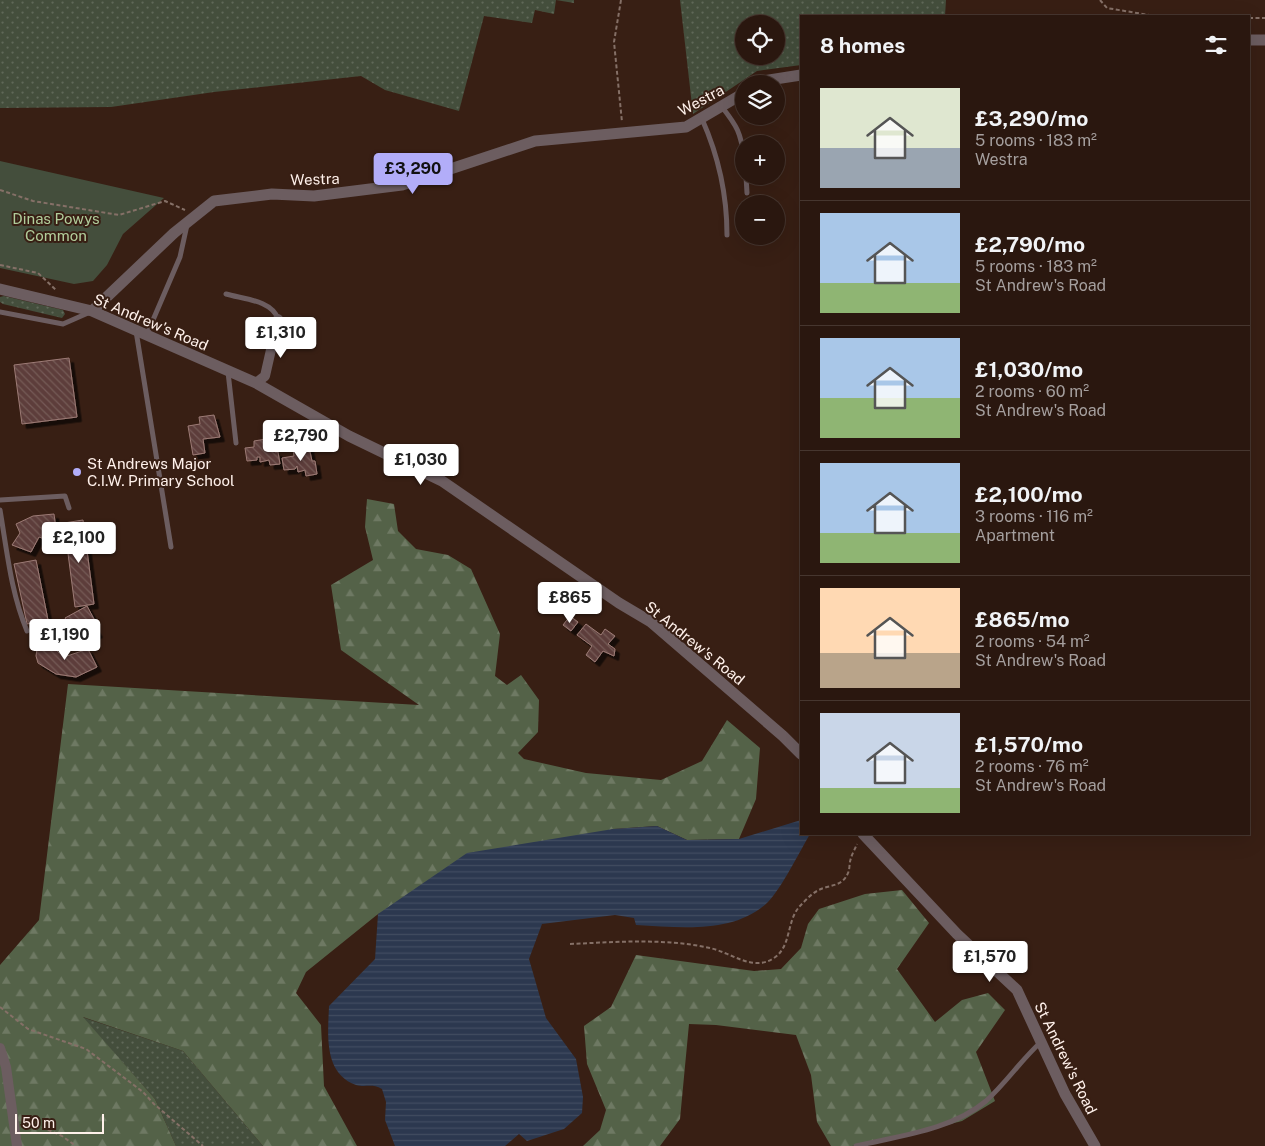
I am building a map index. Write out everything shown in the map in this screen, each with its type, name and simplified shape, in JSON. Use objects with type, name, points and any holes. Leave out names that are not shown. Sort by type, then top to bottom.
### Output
[{"type":"street","points":[[1250,40],[1265,40]]},
{"type":"street","points":[[785,77],[800,75]]},
{"type":"street","name":"Westra","points":[[92,311],[192,217],[214,201],[272,194],[314,196],[402,184],[535,141],[686,128],[735,99]]},
{"type":"street","name":"St Andrew's Road","points":[[0,289],[92,311],[256,383],[349,436],[442,481],[619,603],[651,622],[783,736],[800,753]]},
{"type":"street","points":[[256,383],[265,376],[278,319]]},
{"type":"street","name":"St Andrew's Road","points":[[861,838],[957,934],[1017,990],[1065,1094],[1095,1146]]},
{"type":"street","points":[[0,1048],[6,1067],[17,1146]]},
{"type":"lane","points":[[722,107],[737,126],[741,135]]},
{"type":"lane","points":[[702,119],[716,154],[726,213],[727,235]]},
{"type":"lane","points":[[747,185],[747,193]]},
{"type":"lane","points":[[171,547],[141,333],[180,257],[192,217]]},
{"type":"lane","points":[[226,294],[268,306],[275,311],[278,319]]},
{"type":"lane","points":[[0,312],[63,324],[92,311]]},
{"type":"lane","points":[[228,371],[236,443]]},
{"type":"lane","points":[[0,500],[65,496],[69,508]]},
{"type":"lane","points":[[0,510],[19,614],[27,632]]},
{"type":"lane","points":[[856,1146],[944,1124],[972,1110],[986,1101],[1022,1060],[1042,1042]]},
{"type":"path","points":[[621,0],[614,42],[623,132]]},
{"type":"path","points":[[1100,0],[1107,8],[1149,15]]},
{"type":"path","points":[[1250,18],[1265,18]]},
{"type":"path","points":[[0,190],[33,201],[119,215],[165,201],[192,217]]},
{"type":"path","points":[[0,265],[38,273],[60,293]]},
{"type":"path","points":[[570,944],[655,941],[684,944],[711,948],[761,965],[774,958],[785,948],[794,913],[804,902],[818,890],[837,886],[848,874],[851,858],[861,838]]},
{"type":"path","points":[[0,1007],[28,1029],[86,1049],[143,1092],[154,1104],[203,1146]]},
{"type":"path","points":[[13,1114],[62,1136],[76,1146]]},
{"type":"green space","points":[[0,0],[556,0],[554,14],[535,10],[532,23],[484,16],[459,111],[385,90],[361,76],[214,92],[111,107],[0,108]]},
{"type":"green space","points":[[556,0],[574,0],[574,3]]},
{"type":"green space","points":[[680,0],[946,0],[945,15],[800,15],[800,65],[757,71],[751,75],[735,75],[735,86],[693,114]]},
{"type":"green space","name":"Dinas Powys Common","points":[[0,161],[164,198],[123,234],[107,265],[93,281],[74,284],[0,268]]},
{"type":"green space","points":[[4,296],[63,310],[65,314],[62,318],[3,304],[0,302],[0,297]]},
{"type":"green space","points":[[367,499],[394,504],[398,531],[416,549],[448,555],[471,569],[500,634],[495,676],[507,685],[521,675],[539,700],[538,732],[518,753],[524,759],[586,773],[661,780],[702,761],[727,720],[760,748],[756,799],[739,839],[687,840],[657,826],[613,829],[378,914],[306,972],[296,993],[321,1025],[324,1086],[357,1146],[263,1146],[183,1051],[83,1017],[155,1099],[176,1146],[0,1146],[0,965],[39,920],[68,684],[419,705],[341,650],[331,585],[373,560],[365,527]]},
{"type":"green space","points":[[902,890],[929,923],[897,969],[935,1022],[962,1000],[988,993],[1005,1010],[976,1052],[995,1101],[962,1121],[897,1138],[852,1146],[831,1146],[817,1122],[811,1075],[796,1035],[716,1025],[689,1024],[680,1119],[660,1146],[583,1146],[600,1130],[606,1110],[587,1064],[584,1026],[611,1007],[636,955],[754,971],[781,969],[801,948],[808,924],[819,909],[865,894]]},
{"type":"green space","points":[[82,1017],[183,1051],[263,1146],[176,1146],[155,1099]]},
{"type":"water","points":[[800,820],[800,835],[809,835],[773,896],[754,913],[739,920],[705,927],[670,927],[636,925],[634,918],[615,915],[542,924],[529,959],[546,1018],[576,1059],[583,1097],[582,1113],[564,1129],[527,1141],[519,1134],[505,1146],[395,1146],[385,1120],[386,1102],[382,1089],[375,1086],[356,1085],[345,1079],[338,1072],[333,1062],[328,1040],[329,1006],[375,959],[378,914],[467,853],[613,829],[657,826],[687,840],[739,839]]},
{"type":"building","name":"St Andrews Major C.I.W. Primary School","points":[[69,358],[77,417],[22,424],[14,365]]},
{"type":"building","points":[[214,415],[220,437],[203,439],[205,453],[193,455],[188,426],[200,424],[199,417]]},
{"type":"building","points":[[272,438],[275,452],[278,452],[280,464],[270,465],[269,460],[260,462],[260,457],[257,457],[257,460],[247,461],[245,448],[254,447],[254,441]]},
{"type":"building","points":[[309,447],[312,461],[315,461],[317,474],[306,476],[305,470],[298,472],[297,466],[295,469],[284,470],[282,458],[294,456],[293,450]]},
{"type":"building","points":[[54,514],[56,529],[47,530],[45,539],[39,537],[31,552],[12,545],[20,533],[16,524],[33,516]]},
{"type":"building","points":[[83,520],[94,604],[75,607],[64,523]]},
{"type":"building","points":[[36,560],[48,620],[27,624],[14,564]]},
{"type":"building","points":[[87,606],[94,619],[91,621],[98,633],[81,643],[73,630],[69,633],[64,629],[70,626],[65,618]]},
{"type":"building","points":[[570,616],[578,622],[571,631],[563,625]]},
{"type":"building","points":[[586,624],[601,635],[605,629],[615,636],[608,644],[615,649],[614,656],[603,651],[595,662],[586,655],[592,646],[577,635]]},
{"type":"building","points":[[46,640],[59,653],[67,656],[88,649],[97,667],[76,677],[56,674],[38,663],[37,649]]},
{"type":"place","name":"St Andrews Major C.I.W. Primary School","points":[[77,472]]}]
